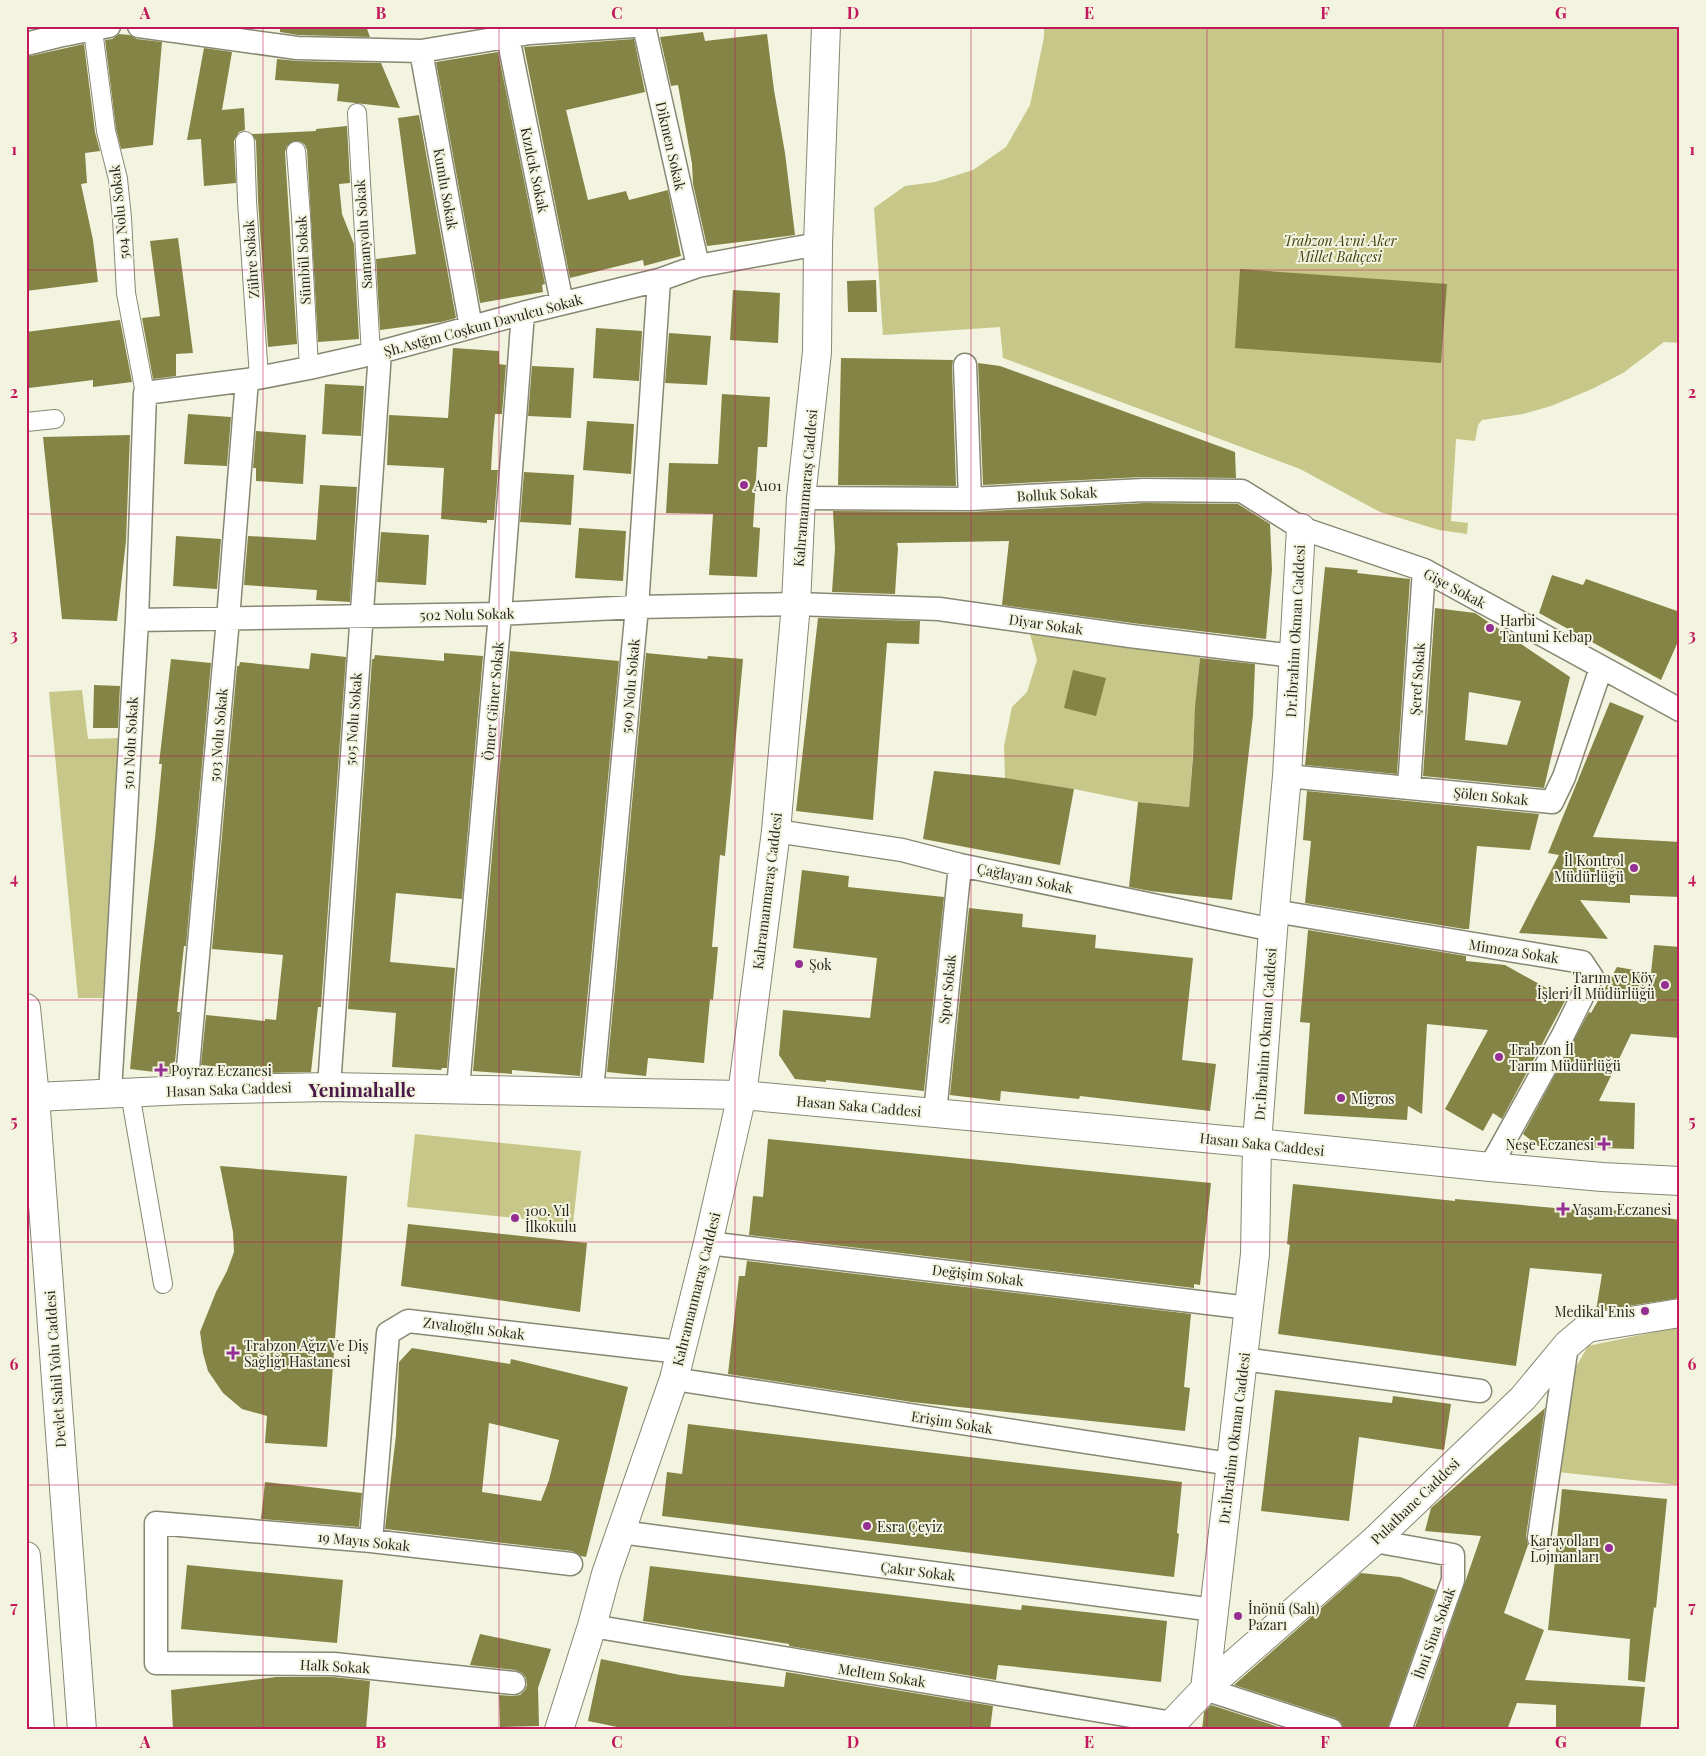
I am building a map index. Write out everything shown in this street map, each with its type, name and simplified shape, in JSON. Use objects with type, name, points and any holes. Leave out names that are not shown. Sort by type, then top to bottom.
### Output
[{"type":"street","points":[[139,26],[297,48],[421,52],[530,33],[634,26]]},
{"type":"street","name":"Dikmen Sokak","points":[[644,26],[698,266]]},
{"type":"street","name":"Kahramanmaraş Caddesi","points":[[562,1729],[606,1574],[674,1379],[742,1095],[776,831],[796,604],[801,498],[817,352],[818,244],[826,26]]},
{"type":"street","points":[[26,44],[101,28]]},
{"type":"street","name":"504 Nolu Sokak","points":[[101,28],[106,131],[118,179],[126,294],[145,393]]},
{"type":"street","name":"Kızılcık Sokak","points":[[508,37],[562,303]]},
{"type":"street","name":"Kumlu Sokak","points":[[421,52],[471,327]]},
{"type":"street","name":"Samanyolu Sokak","points":[[357,113],[375,353]]},
{"type":"street","name":"Zühre Sokak","points":[[245,141],[253,379]]},
{"type":"street","name":"Sümbül Sokak","points":[[296,151],[309,368]]},
{"type":"street","name":"Şh.Astğm Coşkun Davulcu Sokak","points":[[145,393],[253,379],[309,368],[375,353],[523,313],[659,280],[698,266],[818,244]]},
{"type":"street","name":"509 Nolu Sokak","points":[[592,1091],[637,607],[659,280]]},
{"type":"street","name":"Ömer Güner Sokak","points":[[458,1088],[500,614],[523,313]]},
{"type":"street","name":"505 Nolu Sokak","points":[[329,1086],[360,616],[375,353]]},
{"type":"street","points":[[965,365],[970,499]]},
{"type":"street","name":"503 Nolu Sokak","points":[[186,1090],[228,620],[253,379]]},
{"type":"street","name":"501 Nolu Sokak","points":[[120,1093],[145,393]]},
{"type":"street","points":[[26,422],[55,419]]},
{"type":"street","name":"Bolluk Sokak","points":[[801,498],[970,499],[1144,490],[1242,491],[1301,528]]},
{"type":"street","name":"Gişe Sokak","points":[[1301,528],[1424,570],[1680,710]]},
{"type":"street","name":"Dr.İbrahim Okman Caddesi","points":[[1205,1689],[1254,1254],[1257,1143],[1287,776],[1301,528]]},
{"type":"street","name":"Şeref Sokak","points":[[1409,788],[1424,570]]},
{"type":"street","name":"502 Nolu Sokak","points":[[137,620],[228,620],[500,614],[637,607],[796,604]]},
{"type":"street","name":"Diyar Sokak","points":[[796,604],[939,609],[1130,636],[1294,656]]},
{"type":"street","name":"Şölen Sokak","points":[[1287,776],[1552,802],[1564,777],[1601,668]]},
{"type":"street","name":"Çağlayan Sokak","points":[[776,831],[902,850],[960,865],[1274,921]]},
{"type":"street","name":"Spor Sokak","points":[[935,1113],[960,865]]},
{"type":"street","name":"Mimoza Sokak","points":[[1274,921],[1582,962],[1592,977],[1563,1035],[1490,1167]]},
{"type":"street","name":"Devlet Sahil Yolu Caddesi","points":[[26,1008],[35,1096],[82,1730]]},
{"type":"street","name":"Hasan Saka Caddesi","points":[[35,1096],[329,1086],[742,1095],[1257,1143],[1490,1167],[1602,1177],[1680,1180]]},
{"type":"street","points":[[120,1093],[163,1284]]},
{"type":"street","name":"Değişim Sokak","points":[[708,1243],[1248,1308]]},
{"type":"street","name":"Pulathane Caddesi","points":[[1169,1726],[1205,1689],[1374,1541],[1523,1398],[1567,1346],[1587,1328],[1680,1313]]},
{"type":"street","name":"Zıvalıoğlu Sokak","points":[[371,1541],[388,1333],[408,1321],[680,1352]]},
{"type":"street","points":[[1539,1538],[1567,1346]]},
{"type":"street","points":[[1242,1359],[1480,1391]]},
{"type":"street","name":"Erişim Sokak","points":[[674,1379],[1230,1464]]},
{"type":"street","name":"19 Mayıs Sokak","points":[[156,1663],[156,1523],[371,1541],[571,1564]]},
{"type":"street","name":"Çakır Sokak","points":[[621,1532],[1214,1610]]},
{"type":"street","name":"İbni Sina Sokak","points":[[1374,1541],[1454,1555],[1453,1580],[1400,1730]]},
{"type":"street","points":[[26,1556],[40,1730]]},
{"type":"street","name":"Meltem Sokak","points":[[592,1626],[1169,1726]]},
{"type":"street","name":"Halk Sokak","points":[[156,1663],[334,1664],[514,1683]]},
{"type":"street","points":[[1205,1689],[1331,1730]]},
{"type":"green space","name":"Trabzon Avni Aker Millet Bahçesi","points":[[1044,26],[1680,26],[1680,343],[1664,342],[1623,373],[1592,389],[1551,406],[1523,414],[1482,420],[1478,425],[1475,441],[1456,439],[1451,521],[1468,523],[1467,534],[1439,530],[1380,512],[1300,469],[1003,358],[1000,327],[883,335],[874,208],[905,186],[935,182],[973,170],[1006,147],[1030,105],[1044,37]]},
{"type":"green space","points":[[1030,634],[1073,636],[1115,641],[1200,657],[1189,807],[1138,802],[1074,789],[1005,779],[1004,746],[1012,707],[1027,692],[1037,660]]},
{"type":"green space","points":[[82,690],[88,739],[121,738],[103,998],[78,998],[49,692]]},
{"type":"green space","points":[[415,1134],[581,1151],[573,1224],[407,1207]]},
{"type":"green space","points":[[1677,1322],[1680,1324],[1680,1485],[1557,1472],[1573,1372],[1588,1346],[1664,1330]]},
{"type":"building","points":[[280,26],[366,26],[370,37],[298,35],[280,32]]},
{"type":"building","points":[[703,32],[705,41],[767,34],[795,235],[707,246],[693,184],[692,164],[678,85],[671,86],[660,37]]},
{"type":"building","points":[[119,34],[130,35],[137,39],[162,42],[153,145],[121,149],[116,129],[105,40],[112,39]]},
{"type":"building","points":[[634,39],[645,92],[566,110],[588,200],[626,191],[629,200],[668,190],[681,256],[644,266],[643,260],[570,278],[524,47]]},
{"type":"building","points":[[84,44],[95,132],[100,151],[85,153],[87,183],[81,184],[93,240],[98,282],[26,291],[26,57]]},
{"type":"building","points":[[204,48],[232,52],[222,110],[244,108],[245,130],[239,132],[234,141],[236,183],[204,186],[201,139],[187,140]]},
{"type":"building","points":[[498,52],[545,284],[542,285],[543,292],[480,303],[436,62]]},
{"type":"building","points":[[277,59],[381,63],[400,108],[337,101],[339,84],[275,80]]},
{"type":"building","points":[[419,115],[456,318],[441,322],[380,330],[376,259],[416,254],[398,118]]},
{"type":"building","points":[[347,126],[350,183],[339,184],[342,214],[354,244],[359,339],[318,342],[307,150],[301,142],[295,141],[287,146],[285,152],[297,344],[268,347],[256,141],[252,134],[316,131],[316,129]]},
{"type":"building","points":[[178,238],[193,353],[176,354],[176,376],[153,379],[142,318],[160,316],[150,241]]},
{"type":"building","points":[[1240,269],[1447,284],[1441,363],[1235,348]]},
{"type":"building","points":[[876,280],[877,312],[848,312],[847,281]]},
{"type":"building","points":[[733,290],[780,293],[778,343],[730,340]]},
{"type":"building","points":[[120,320],[132,382],[93,387],[93,380],[29,388],[26,363],[26,332]]},
{"type":"building","points":[[596,328],[642,331],[639,381],[593,378]]},
{"type":"building","points":[[669,333],[711,336],[707,385],[665,383]]},
{"type":"building","points":[[453,348],[499,351],[499,364],[506,365],[502,414],[495,414],[493,437],[491,470],[498,470],[494,520],[487,520],[487,523],[441,519],[444,468],[387,465],[389,415],[448,418]]},
{"type":"building","points":[[841,358],[953,360],[956,486],[838,485]]},
{"type":"building","points":[[978,363],[1000,366],[1235,452],[1236,478],[1143,477],[983,485]]},
{"type":"building","points":[[532,366],[574,368],[571,418],[528,416]]},
{"type":"building","points":[[325,384],[364,386],[361,436],[322,434]]},
{"type":"building","points":[[722,394],[770,397],[767,447],[758,447],[753,527],[760,528],[757,577],[709,575],[713,514],[666,513],[669,463],[718,464]]},
{"type":"building","points":[[188,414],[231,417],[227,466],[184,464]]},
{"type":"building","points":[[587,421],[634,424],[631,474],[583,470]]},
{"type":"building","points":[[256,431],[306,435],[303,484],[256,481],[256,468],[253,468]]},
{"type":"building","points":[[130,435],[126,541],[117,621],[62,619],[43,437]]},
{"type":"building","points":[[524,472],[574,475],[571,525],[520,522]]},
{"type":"building","points":[[320,485],[357,487],[350,602],[316,600],[317,590],[244,585],[248,536],[316,540]]},
{"type":"building","points":[[1144,503],[1238,504],[1270,524],[1272,570],[1266,639],[1002,605],[1009,541],[897,543],[895,594],[832,592],[835,549],[833,511],[971,512]]},
{"type":"building","points":[[579,528],[626,531],[623,581],[575,578]]},
{"type":"building","points":[[381,532],[429,535],[426,585],[377,582]]},
{"type":"building","points":[[176,536],[221,539],[217,589],[173,586]]},
{"type":"building","points":[[1325,567],[1358,570],[1357,573],[1410,579],[1397,774],[1305,765]]},
{"type":"building","points":[[1552,575],[1583,585],[1586,579],[1680,612],[1680,637],[1661,680],[1539,613]]},
{"type":"building","points":[[1435,608],[1475,613],[1570,677],[1544,788],[1423,776]],"holes":[[[1469,692],[1521,701],[1507,745],[1465,740]]]},
{"type":"building","points":[[818,618],[920,621],[919,644],[887,643],[873,820],[796,811]]},
{"type":"building","points":[[510,651],[619,661],[580,1076],[512,1070],[512,1074],[473,1071]]},
{"type":"building","points":[[311,653],[346,657],[321,1007],[318,1007],[311,1072],[260,1073],[260,1071],[201,1065],[206,1015],[265,1021],[265,1019],[276,1020],[283,955],[212,949],[237,666],[239,666],[240,662],[309,669]]},
{"type":"building","points":[[444,653],[483,656],[462,899],[396,893],[390,962],[455,968],[447,1068],[442,1068],[441,1070],[392,1067],[396,1013],[348,1009],[372,659],[374,659],[375,655],[444,661]]},
{"type":"building","points":[[646,653],[707,659],[708,656],[743,659],[725,856],[720,855],[712,947],[718,947],[713,1000],[710,999],[704,1063],[648,1058],[646,1076],[607,1072]]},
{"type":"building","points":[[1200,658],[1255,664],[1253,715],[1232,900],[1129,887],[1138,802],[1189,807]]},
{"type":"building","points":[[171,659],[211,663],[186,946],[184,946],[177,1012],[180,1012],[175,1062],[173,1062],[171,1074],[130,1069],[155,838],[162,764],[159,764]]},
{"type":"building","points":[[1073,670],[1106,678],[1096,716],[1064,708]]},
{"type":"building","points":[[94,685],[120,686],[118,728],[93,728]]},
{"type":"building","points":[[1610,702],[1644,716],[1593,837],[1680,842],[1680,897],[1630,895],[1630,903],[1580,900],[1608,939],[1519,933],[1559,855],[1548,853]]},
{"type":"building","points":[[934,771],[1005,778],[1074,789],[1060,865],[923,839]]},
{"type":"building","points":[[1307,791],[1539,814],[1530,850],[1477,846],[1469,929],[1464,929],[1305,903],[1311,841],[1303,840]]},
{"type":"building","points":[[802,870],[849,876],[848,887],[944,897],[924,1091],[826,1080],[826,1082],[795,1079],[779,1055],[783,1010],[870,1018],[877,958],[793,948]]},
{"type":"building","points":[[969,908],[1023,914],[1022,927],[1096,935],[1095,948],[1193,958],[1182,1060],[1216,1064],[1210,1111],[1080,1096],[1079,1099],[1001,1091],[1000,1101],[950,1095]]},
{"type":"building","points":[[1308,930],[1466,956],[1466,961],[1505,965],[1566,999],[1502,1119],[1493,1113],[1483,1131],[1445,1109],[1488,1030],[1427,1024],[1422,1114],[1408,1106],[1407,1120],[1304,1114],[1310,1023],[1300,1022]]},
{"type":"building","points":[[1654,945],[1680,947],[1680,1038],[1631,1034],[1599,1101],[1635,1103],[1634,1149],[1538,1146],[1523,1134],[1589,1012],[1591,1013],[1617,967],[1651,973]]},
{"type":"building","points":[[768,1139],[1211,1183],[1200,1285],[1194,1284],[1194,1288],[749,1235],[753,1196],[763,1197]]},
{"type":"building","points":[[220,1166],[347,1176],[327,1447],[265,1443],[267,1416],[242,1409],[223,1393],[208,1371],[200,1332],[234,1252],[233,1232]]},
{"type":"building","points":[[1293,1184],[1455,1201],[1455,1199],[1612,1213],[1612,1210],[1680,1220],[1680,1298],[1596,1311],[1602,1274],[1530,1268],[1516,1366],[1278,1334],[1290,1245],[1287,1244]]},
{"type":"building","points":[[408,1224],[587,1243],[580,1312],[401,1286]]},
{"type":"building","points":[[747,1261],[1191,1314],[1184,1387],[1190,1388],[1185,1431],[912,1402],[728,1374],[739,1276],[745,1276]]},
{"type":"building","points":[[412,1348],[510,1364],[511,1359],[628,1387],[586,1557],[572,1551],[385,1529],[396,1435],[399,1362]],"holes":[[[489,1423],[559,1440],[549,1480],[541,1501],[482,1492]]]},
{"type":"building","points":[[1275,1390],[1392,1403],[1393,1396],[1451,1404],[1444,1450],[1359,1437],[1349,1521],[1261,1511]]},
{"type":"building","points":[[1545,1408],[1526,1536],[1528,1545],[1504,1613],[1544,1630],[1525,1680],[1645,1687],[1640,1730],[1556,1730],[1556,1705],[1517,1703],[1507,1730],[1414,1730],[1481,1536],[1425,1531],[1431,1508]]},
{"type":"building","points":[[688,1424],[1182,1482],[1174,1577],[662,1516],[667,1472],[682,1474]]},
{"type":"building","points":[[265,1482],[362,1493],[359,1527],[261,1519]]},
{"type":"building","name":"Karayolları Lojmanları","points":[[1562,1489],[1667,1499],[1656,1608],[1654,1607],[1645,1682],[1628,1680],[1630,1639],[1548,1630]]},
{"type":"building","points":[[187,1565],[343,1580],[337,1643],[181,1629]]},
{"type":"building","points":[[650,1566],[1021,1610],[1022,1605],[1167,1621],[1161,1682],[998,1665],[996,1680],[643,1621]]},
{"type":"building","points":[[1361,1573],[1400,1577],[1436,1590],[1387,1730],[1344,1730],[1341,1722],[1335,1718],[1234,1685]]},
{"type":"building","points":[[480,1634],[551,1649],[538,1688],[539,1726],[500,1727],[499,1695],[520,1695],[527,1685],[526,1678],[522,1673],[515,1670],[470,1665]]},
{"type":"building","points":[[601,1659],[680,1675],[784,1687],[786,1672],[993,1706],[990,1730],[632,1730],[588,1721]]},
{"type":"building","points":[[276,1677],[333,1677],[370,1681],[366,1730],[173,1730],[171,1690]]},
{"type":"building","points":[[1211,1705],[1288,1730],[1202,1730],[1204,1712]]},
{"type":"place","name":"A101","points":[[744,485]]},
{"type":"place","name":"Harbi Tantuni Kebap","points":[[1490,628]]},
{"type":"place","name":"İl Kontrol Müdürlüğü","points":[[1634,868]]},
{"type":"place","name":"Şok","points":[[799,964]]},
{"type":"place","name":"Tarım ve Köy İşleri İl Müdürlüğü","points":[[1665,985]]},
{"type":"place","name":"Trabzon İl Tarım Müdürlüğü","points":[[1499,1057]]},
{"type":"place","name":"Poyraz Eczanesi","points":[[161,1070]]},
{"type":"place","name":"Migros","points":[[1341,1098]]},
{"type":"place","name":"Neşe Eczanesi","points":[[1604,1144]]},
{"type":"place","name":"Yaşam Eczanesi","points":[[1563,1209]]},
{"type":"place","name":"100. Yıl İlkokulu","points":[[515,1218]]},
{"type":"place","name":"Medikal Enis","points":[[1645,1311]]},
{"type":"place","name":"Trabzon Ağız Ve Diş Sağlığı Hastanesi","points":[[233,1353]]},
{"type":"place","name":"Esra Çeyiz","points":[[867,1526]]},
{"type":"place","name":"Karayolları Lojmanları","points":[[1609,1548]]},
{"type":"place","name":"İnönü (Salı) Pazarı","points":[[1238,1616]]},
{"type":"district","name":"Yenimahalle","points":[[362,1089]]}]
